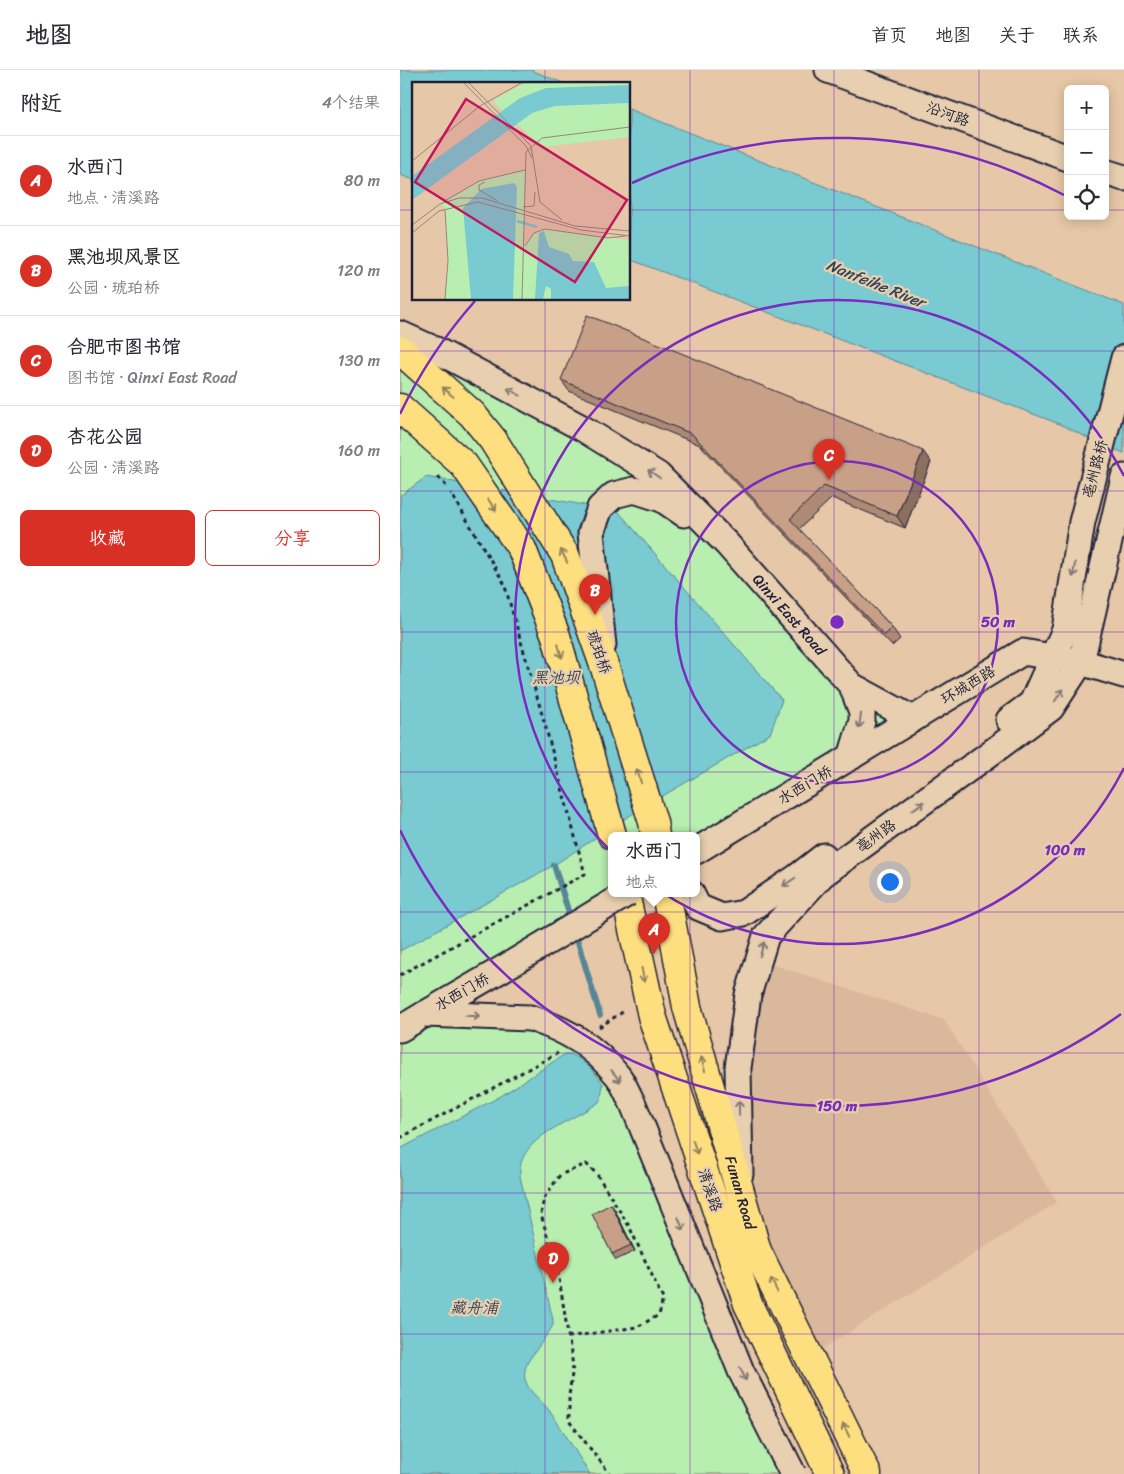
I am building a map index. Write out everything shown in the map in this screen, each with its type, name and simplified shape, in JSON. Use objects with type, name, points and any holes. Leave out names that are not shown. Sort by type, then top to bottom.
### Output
[{"type":"main road","name":"琥珀桥","points":[[400,350],[472,414],[493,440],[565,555],[605,668],[656,831]]},
{"type":"main road","points":[[400,408],[464,465],[522,549],[556,636],[611,832]]},
{"type":"main road","name":"清溪路","points":[[628,897],[652,1016],[748,1304],[830,1474]]},
{"type":"main road","name":"Funan Road","points":[[667,897],[687,1007],[757,1251],[868,1474]]},
{"type":"street","name":"沿河路","points":[[828,70],[1064,157]]},
{"type":"street","points":[[1109,173],[1124,178]]},
{"type":"street","points":[[400,334],[438,351],[573,424],[658,475],[727,544]]},
{"type":"street","name":"亳州路桥","points":[[693,897],[698,907],[722,917],[744,913],[797,877],[879,814],[1032,703],[1065,630],[1082,522],[1124,358]]},
{"type":"street","name":"亳州路桥","points":[[1112,528],[1124,477]]},
{"type":"street","points":[[605,668],[592,533],[600,508],[614,495],[634,490],[662,499],[727,544]]},
{"type":"street","name":"亳州路","points":[[740,1192],[738,1068],[748,995],[766,936],[822,876],[1051,708],[1081,662],[1112,528]]},
{"type":"street","name":"Qinxi East Road","points":[[727,544],[852,686]]},
{"type":"street","name":"环城西路","points":[[913,719],[1023,652],[1053,657]]},
{"type":"street","points":[[1053,657],[1081,662],[1124,675]]},
{"type":"street","points":[[852,686],[913,719]]},
{"type":"street","points":[[851,757],[862,721],[862,712],[852,686]]},
{"type":"street","name":"水西门桥","points":[[700,849],[913,719]]},
{"type":"street","name":"水西门桥","points":[[425,1014],[620,897]]},
{"type":"street","points":[[400,1029],[425,1014],[530,1018],[564,1031],[585,1044],[618,1077],[633,1104],[741,1371],[793,1474]]},
{"type":"path","points":[[400,975],[584,874],[504,583],[449,490],[432,470]]},
{"type":"path","points":[[598,1028],[647,996]]},
{"type":"path","points":[[400,1138],[564,1050]]},
{"type":"path","points":[[568,1338],[637,1327],[659,1315],[664,1299],[629,1226],[598,1176],[586,1164],[560,1175],[544,1198],[542,1214],[559,1278],[568,1338],[573,1366],[569,1421],[610,1474]]},
{"type":"shaded area","points":[[758,960],[944,1020],[1057,1202],[809,1357],[740,1192]]},
{"type":"green space","points":[[400,334],[658,475],[852,686],[913,719],[700,849],[700,832],[608,832],[608,896],[426,1014],[530,1018],[602,1059],[793,1474],[400,1474]]},
{"type":"water","points":[[400,70],[531,70],[560,82],[412,82],[412,179],[400,175]]},
{"type":"water","name":"Nanfeihe River","points":[[630,109],[1124,305],[1124,453],[1062,425],[630,259]]},
{"type":"water","name":"黑池坝","points":[[426,477],[618,511],[782,700],[770,734],[640,809],[554,865],[400,951],[400,496]]},
{"type":"water","name":"藏舟浦","points":[[565,1054],[581,1060],[603,1084],[599,1102],[537,1140],[527,1151],[521,1162],[520,1176],[553,1320],[553,1325],[549,1332],[529,1360],[525,1377],[530,1390],[554,1417],[590,1474],[400,1474],[400,1149],[501,1096]]},
{"type":"building","points":[[587,315],[923,451],[897,516],[824,486],[790,519],[892,627],[884,635],[692,434],[561,380]]},
{"type":"building","points":[[611,1204],[631,1245],[612,1254],[592,1214]]},
{"type":"waterway","points":[[554,865],[571,920]]},
{"type":"waterway","points":[[575,932],[600,1015]]},
{"type":"place","name":"合肥市图书馆","points":[[829,480]]},
{"type":"place","name":"黑池坝风景区","points":[[595,615]]},
{"type":"place","name":"水西门","points":[[654,954]]},
{"type":"place","name":"杏花公园","points":[[553,1283]]}]
